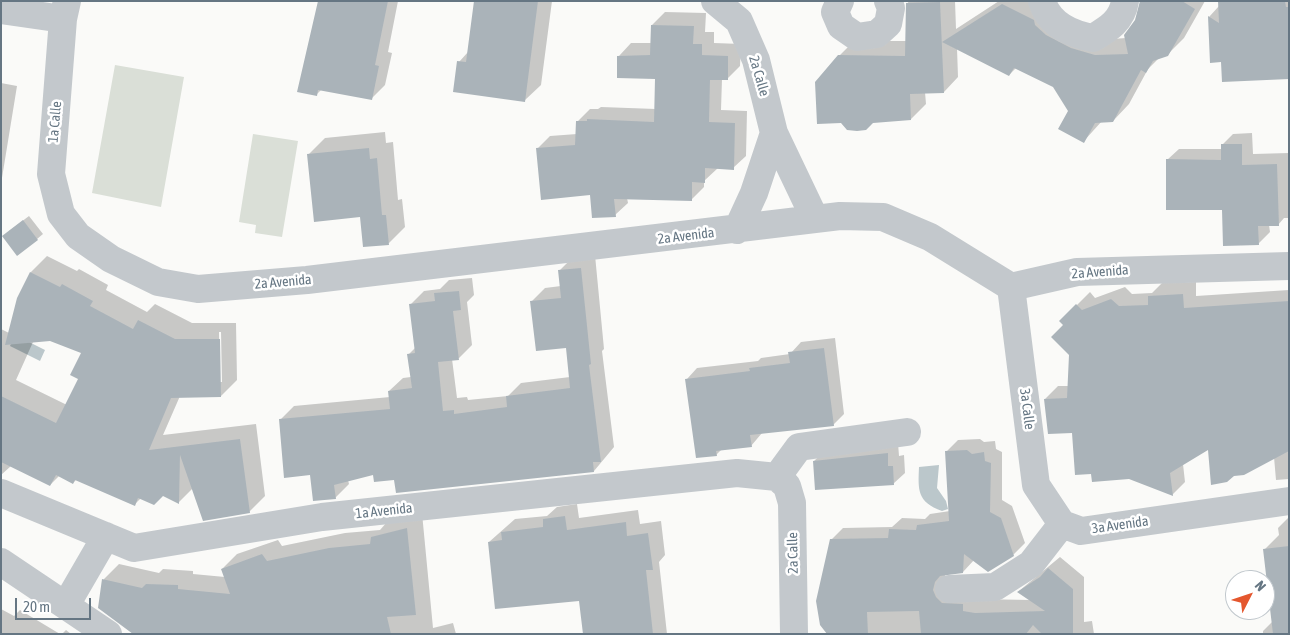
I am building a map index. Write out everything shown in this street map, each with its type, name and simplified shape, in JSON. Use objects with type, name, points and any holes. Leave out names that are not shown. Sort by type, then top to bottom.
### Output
[{"type":"street","name":"2a Calle","points":[[715,1],[738,21],[756,60],[774,133],[815,218]]},
{"type":"street","points":[[840,1],[834,12],[841,26],[856,38],[876,34],[888,24],[891,8],[888,1]]},
{"type":"street","points":[[1042,1],[1054,21],[1071,34],[1093,38],[1111,28],[1123,11],[1125,1]]},
{"type":"street","points":[[1,10],[65,10]]},
{"type":"street","name":"1a Calle","points":[[65,10],[51,174],[61,214],[78,236]]},
{"type":"street","points":[[737,230],[754,193],[774,133]]},
{"type":"street","name":"2a Avenida","points":[[78,236],[110,259],[158,282],[198,289],[307,280],[737,230],[840,216],[883,218],[930,237],[1012,287],[1077,272],[1289,266]]},
{"type":"street","name":"3a Calle","points":[[1012,287],[1036,485],[1062,524]]},
{"type":"street","points":[[777,477],[799,447],[907,432]]},
{"type":"street","name":"1a Avenida","points":[[1,493],[134,548],[332,516],[737,473],[777,477]]},
{"type":"street","name":"2a Calle","points":[[777,477],[787,486],[792,503],[794,634]]},
{"type":"street","name":"3a Avenida","points":[[1062,524],[1080,531],[1289,501]]},
{"type":"street","points":[[949,589],[995,588],[1030,564],[1062,524]]},
{"type":"street","points":[[66,605],[106,536]]},
{"type":"street","points":[[1,562],[108,634]]},
{"type":"shaded area","points":[[115,65],[184,77],[161,207],[92,193]]},
{"type":"shaded area","points":[[253,134],[298,141],[282,237],[255,233],[256,225],[239,222]]},
{"type":"shaded area","points":[[15,335],[45,350],[40,361],[10,346]]},
{"type":"shaded area","points":[[939,465],[937,488],[946,501],[948,509],[942,511],[928,504],[923,499],[919,489],[919,467]]},
{"type":"building","points":[[318,1],[388,1],[375,65],[379,66],[372,100],[318,90],[317,96],[297,92]]},
{"type":"building","points":[[474,1],[538,1],[525,102],[453,92],[457,61],[466,62]]},
{"type":"building","points":[[1140,1],[1182,1],[1195,9],[1168,56],[1153,61],[1146,73],[1141,70],[1113,122],[1095,123],[1084,143],[1058,129],[1068,111],[1053,87],[1014,68],[1009,76],[942,42],[1002,4],[1034,20],[1035,25],[1046,35],[1071,48],[1095,55],[1128,54],[1124,35],[1135,20]]},
{"type":"building","points":[[1218,1],[1285,1],[1286,7],[1289,7],[1289,79],[1222,82],[1221,62],[1210,63],[1208,16],[1219,23]]},
{"type":"building","points":[[940,2],[944,93],[910,94],[911,120],[873,123],[866,130],[857,131],[847,130],[841,123],[817,124],[815,82],[838,55],[905,56],[906,3]]},
{"type":"building","points":[[651,25],[694,26],[693,44],[702,44],[702,55],[728,56],[728,80],[710,80],[709,122],[735,123],[734,170],[705,168],[705,183],[692,182],[692,201],[614,199],[616,217],[592,218],[590,195],[541,200],[536,148],[575,145],[576,121],[587,121],[587,119],[654,122],[655,79],[617,78],[617,56],[650,55]]},
{"type":"building","points":[[1221,144],[1242,144],[1242,165],[1277,164],[1279,226],[1258,226],[1259,245],[1223,246],[1222,210],[1166,210],[1166,159],[1221,160]]},
{"type":"building","points":[[369,148],[370,159],[377,158],[382,215],[386,215],[389,245],[363,247],[360,217],[314,222],[307,154]]},
{"type":"building","points":[[23,220],[38,240],[17,256],[2,236]]},
{"type":"building","points":[[581,268],[591,364],[589,365],[601,462],[593,462],[594,472],[396,493],[394,480],[374,482],[373,475],[334,485],[336,499],[313,501],[310,475],[284,478],[279,419],[390,409],[388,391],[412,388],[407,354],[415,353],[409,304],[435,301],[434,293],[459,291],[461,310],[453,311],[459,360],[438,362],[443,411],[454,410],[454,414],[507,407],[506,396],[570,388],[566,348],[536,351],[530,301],[561,298],[558,270]]},
{"type":"building","points":[[30,272],[60,287],[62,284],[93,301],[90,306],[133,329],[138,320],[175,339],[220,339],[221,397],[171,398],[149,450],[240,439],[250,513],[203,521],[180,455],[179,504],[163,496],[154,505],[138,498],[135,506],[75,480],[73,484],[56,475],[50,486],[1,462],[1,396],[56,423],[78,379],[70,375],[81,353],[50,341],[5,345],[17,298]]},
{"type":"building","points":[[1183,294],[1184,308],[1289,301],[1289,451],[1244,475],[1234,476],[1227,482],[1211,485],[1208,450],[1170,473],[1173,496],[1129,479],[1092,482],[1091,474],[1075,475],[1072,433],[1048,434],[1044,399],[1067,398],[1069,355],[1051,337],[1063,325],[1059,321],[1076,304],[1082,310],[1111,299],[1119,306],[1148,305],[1148,296]]},
{"type":"building","points":[[824,348],[834,426],[750,435],[752,447],[716,451],[717,456],[696,458],[685,379],[750,371],[749,368],[790,363],[788,352]]},
{"type":"building","points":[[967,450],[972,454],[984,452],[985,461],[991,463],[990,512],[1001,518],[1014,556],[988,572],[964,554],[963,573],[940,576],[935,582],[933,590],[936,597],[942,603],[963,604],[963,611],[975,613],[1045,611],[1017,592],[1040,577],[1048,568],[1073,589],[1073,634],[1042,634],[1033,625],[1026,634],[921,634],[919,611],[867,612],[868,634],[827,634],[820,625],[816,601],[830,539],[888,538],[889,529],[916,530],[917,525],[949,521],[945,451]]},
{"type":"building","points":[[888,453],[888,466],[893,466],[894,485],[815,490],[813,461]]},
{"type":"building","points":[[565,516],[567,530],[626,522],[627,536],[648,533],[653,570],[646,570],[653,634],[583,634],[579,601],[495,609],[488,542],[502,540],[501,532],[543,527],[543,519]]},
{"type":"building","points":[[407,528],[416,615],[387,617],[391,634],[133,634],[98,608],[102,579],[142,588],[146,584],[178,585],[178,589],[230,594],[221,569],[262,554],[267,561],[329,548],[370,544],[371,537]]},
{"type":"building","points":[[1289,546],[1289,634],[1273,634],[1271,620],[1275,620],[1275,570],[1265,570],[1263,549]]}]
